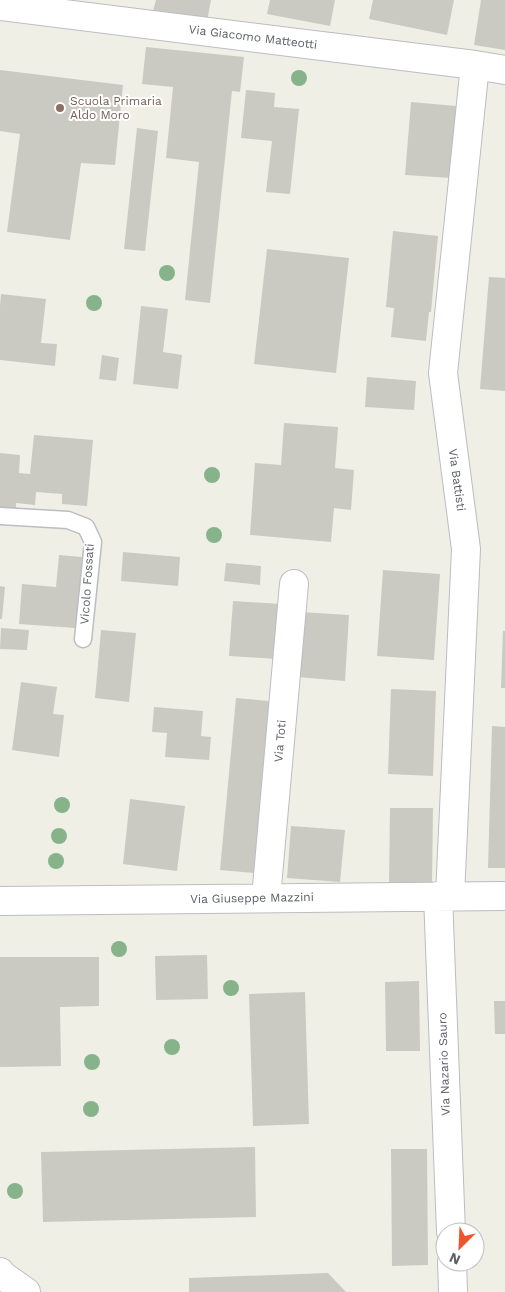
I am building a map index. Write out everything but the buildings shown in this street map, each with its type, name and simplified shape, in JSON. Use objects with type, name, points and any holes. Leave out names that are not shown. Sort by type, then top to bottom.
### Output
[{"type":"street","name":"Via Giacomo Matteotti","points":[[0,6],[110,9],[505,70]]},
{"type":"street","name":"Via Battisti","points":[[444,896],[466,549],[443,373],[475,65]]},
{"type":"street","name":"Via Toti","points":[[266,898],[294,584]]},
{"type":"street","name":"Via Nazario Sauro","points":[[444,896],[450,1222]]},
{"type":"street","name":"Via Giuseppe Mazzini","points":[[0,901],[505,896]]},
{"type":"street","points":[[0,1272],[26,1292]]},
{"type":"street","points":[[452,1272],[453,1292]]},
{"type":"lane","name":"Vicolo Fossati","points":[[0,516],[68,520],[86,527],[93,542],[83,638]]},
{"type":"place","name":"Scuola Primaria Aldo Moro","points":[[60,108]]}]
